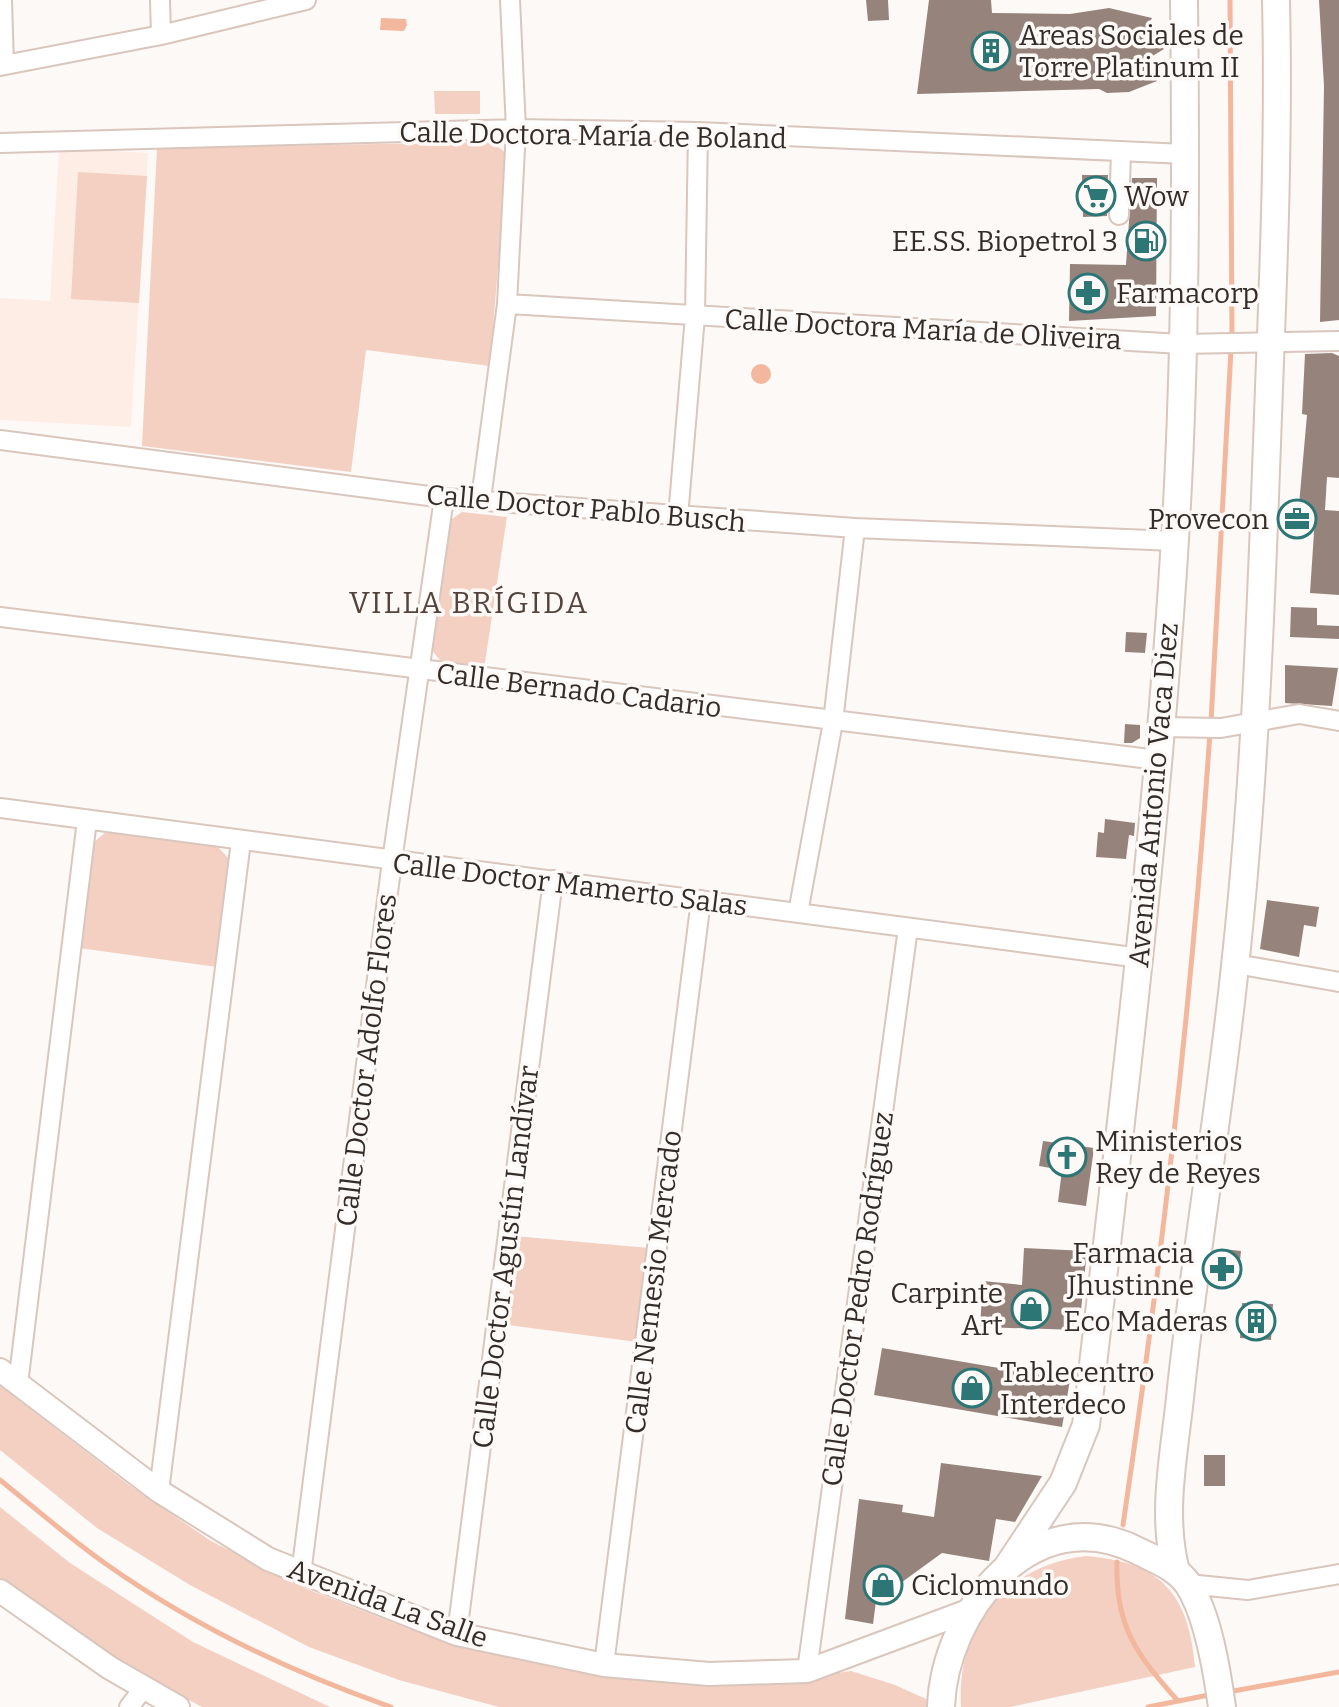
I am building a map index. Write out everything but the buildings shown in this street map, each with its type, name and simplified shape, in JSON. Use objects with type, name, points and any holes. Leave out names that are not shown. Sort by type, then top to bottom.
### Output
[{"type":"highway","name":"Avenida Antonio Vaca Diez","points":[[1008,1566],[1063,1483],[1086,1425],[1140,958],[1192,344],[1185,154],[1184,0]]},
{"type":"highway","points":[[1222,1707],[1211,1653],[1168,1542],[1173,1464],[1236,964],[1255,724],[1276,0]]},
{"type":"highway","points":[[941,1706],[945,1669],[968,1611],[1008,1566],[1052,1543],[1090,1539],[1130,1547],[1182,1578]]},
{"type":"main road","name":"Avenida La Salle","points":[[0,1370],[159,1491],[268,1559],[457,1634],[604,1665],[709,1674],[807,1671],[968,1611]]},
{"type":"main road","points":[[0,1591],[143,1689],[178,1707]]},
{"type":"street","points":[[2,0],[2,65],[161,35],[306,0]]},
{"type":"street","points":[[160,0],[161,35]]},
{"type":"street","points":[[481,499],[507,304],[516,129],[510,0]]},
{"type":"street","name":"Calle Doctora María de Boland","points":[[0,143],[516,129],[698,132],[1185,154]]},
{"type":"street","points":[[678,517],[695,316],[698,132]]},
{"type":"street","points":[[1119,215],[1121,151]]},
{"type":"street","name":"Calle Doctora María de Oliveira","points":[[507,304],[1192,344],[1339,341]]},
{"type":"street","name":"Calle Doctor Pablo Busch","points":[[0,440],[444,498],[855,528],[1175,541]]},
{"type":"street","name":"Calle Doctor Adolfo Flores","points":[[301,1574],[392,861],[444,498]]},
{"type":"street","points":[[798,913],[833,722],[855,528]]},
{"type":"street","name":"Calle Bernado Cadario","points":[[0,617],[1158,760]]},
{"type":"street","points":[[1161,727],[1221,728],[1299,714],[1339,721]]},
{"type":"street","name":"Calle Doctor Mamerto Salas","points":[[0,808],[1140,958]]},
{"type":"street","points":[[18,1384],[87,820]]},
{"type":"street","points":[[159,1491],[241,841]]},
{"type":"street","name":"Calle Doctor Agustín Landívar","points":[[457,1634],[553,880]]},
{"type":"street","name":"Calle Nemesio Mercado","points":[[604,1665],[701,900]]},
{"type":"street","name":"Calle Doctor Pedro Rodríguez","points":[[807,1671],[908,928]]},
{"type":"street","points":[[1236,964],[1339,982]]},
{"type":"street","points":[[1182,1578],[1248,1590],[1339,1574]]},
{"type":"street","points":[[129,1707],[143,1689]]},
{"type":"shaded area","points":[[381,18],[406,19],[407,25],[404,31],[380,30]]},
{"type":"shaded area","points":[[434,91],[480,91],[480,114],[435,114]]},
{"type":"shaded area","points":[[492,142],[507,154],[490,366],[366,350],[351,472],[142,446],[157,148]]},
{"type":"shaded area","points":[[59,148],[148,153],[131,427],[0,420],[0,298],[50,301]]},
{"type":"shaded area","points":[[78,172],[147,176],[139,303],[71,299]]},
{"type":"shaded area","points":[[757,364],[765,364],[771,374],[765,384],[757,384],[751,378],[751,370]]},
{"type":"shaded area","points":[[462,512],[507,517],[484,669],[443,664],[431,649],[449,521]]},
{"type":"shaded area","points":[[108,830],[217,846],[230,860],[217,967],[79,948],[92,844]]},
{"type":"shaded area","points":[[514,1236],[649,1248],[637,1342],[501,1324]]},
{"type":"shaded area","points":[[0,1386],[129,1485],[211,1541],[307,1589],[407,1628],[497,1655],[633,1678],[751,1685],[851,1671],[926,1699],[930,1707],[499,1707],[399,1680],[309,1647],[190,1585],[97,1528],[0,1450]]},
{"type":"shaded area","points":[[0,1507],[70,1563],[193,1642],[330,1707],[202,1707],[115,1660],[0,1579]]},
{"type":"shaded area","points":[[1086,1556],[1134,1566],[1166,1586],[1178,1601],[1186,1620],[1195,1667],[1010,1707],[961,1707],[967,1650],[977,1626],[992,1604],[1010,1586],[1032,1572],[1057,1562]]},
{"type":"waterway","points":[[1230,0],[1232,339]]},
{"type":"waterway","points":[[1211,722],[1231,349]]},
{"type":"waterway","points":[[1123,1525],[1151,1328],[1174,1130],[1210,732]]},
{"type":"waterway","points":[[0,1480],[92,1554],[173,1607],[280,1662],[391,1707]]},
{"type":"waterway","points":[[1117,1562],[1120,1604],[1131,1638],[1150,1668],[1178,1701]]},
{"type":"waterway","points":[[1228,1692],[1339,1672]]},
{"type":"waterway","points":[[1148,1707],[1214,1694]]},
{"type":"place","name":"Areas Sociales de Torre Platinum II","points":[[991,51]]},
{"type":"place","name":"Wow","points":[[1096,196]]},
{"type":"place","name":"EE.SS. Biopetrol 3","points":[[1146,241]]},
{"type":"place","name":"Farmacorp","points":[[1088,293]]},
{"type":"place","name":"Provecon","points":[[1297,519]]},
{"type":"place","name":"Ministerios Rey de Reyes","points":[[1067,1157]]},
{"type":"place","name":"Farmacia Jhustinne","points":[[1222,1269]]},
{"type":"place","name":"Carpinte Art","points":[[1031,1309]]},
{"type":"place","name":"Eco Maderas","points":[[1256,1321]]},
{"type":"place","name":"Tablecentro Interdeco","points":[[972,1388]]},
{"type":"place","name":"Ciclomundo","points":[[883,1585]]},
{"type":"district","name":"VILLA BRÍGIDA","points":[[469,603]]}]
